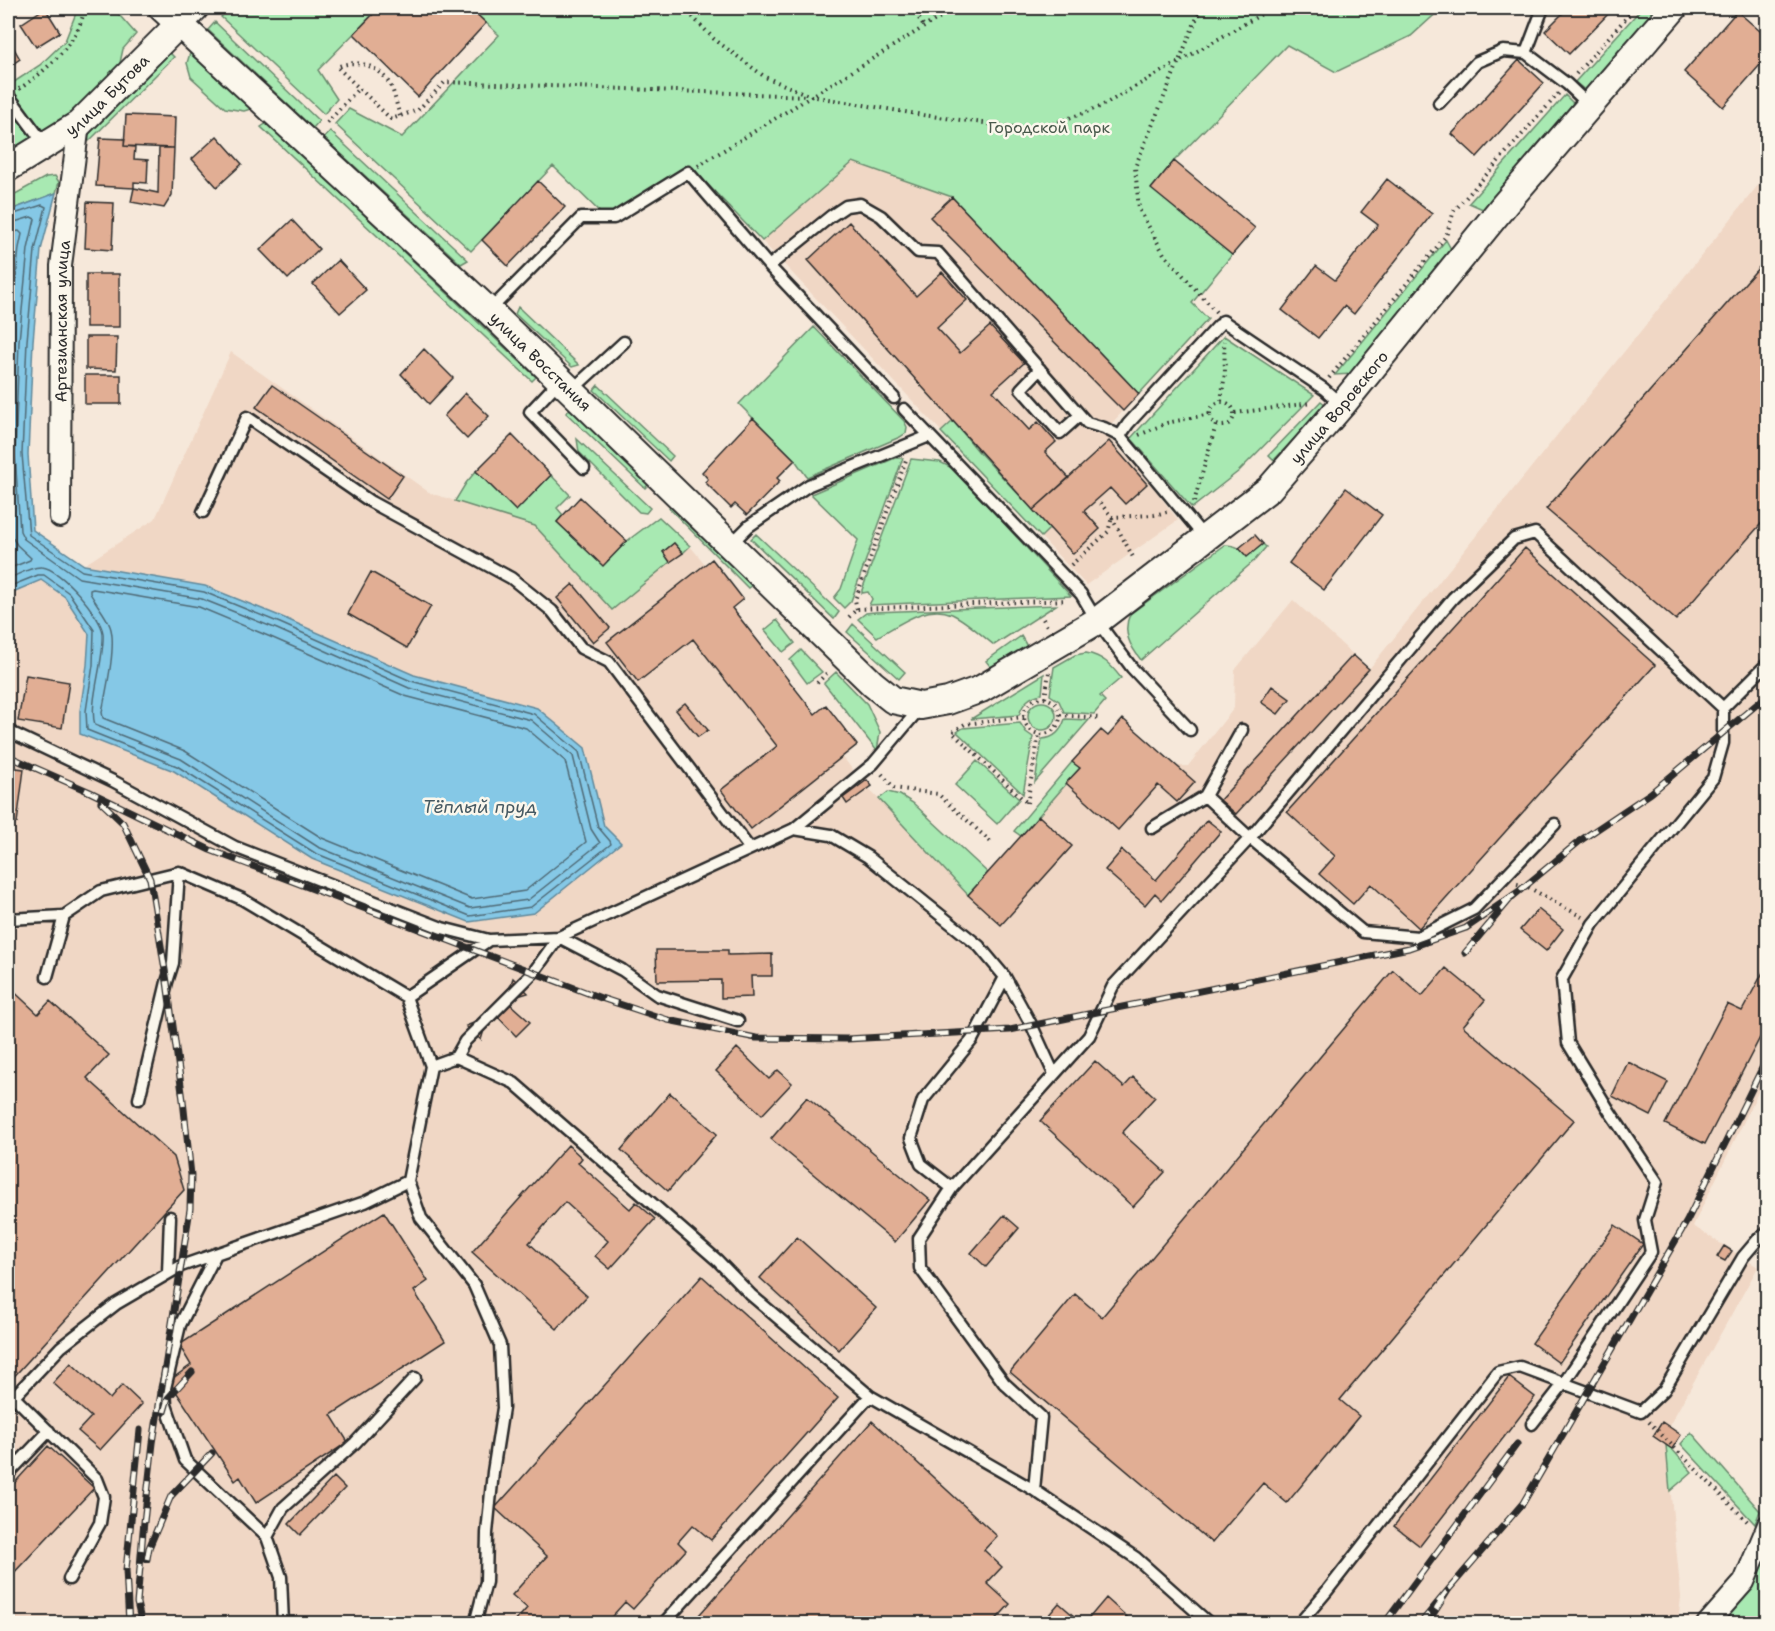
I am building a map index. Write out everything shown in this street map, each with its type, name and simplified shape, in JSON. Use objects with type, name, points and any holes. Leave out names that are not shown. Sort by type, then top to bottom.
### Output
[{"type":"street","name":"улица Воровского","points":[[921,706],[948,701],[981,689],[1097,621],[1269,489],[1333,397],[1505,204],[1674,8]]},
{"type":"street","name":"улица Бутова","points":[[8,168],[79,124],[179,13]]},
{"type":"street","name":"улица Восстания","points":[[179,13],[731,544],[873,684],[893,700],[921,706]]},
{"type":"street","name":"Артезианская улица","points":[[60,517],[61,266],[79,124]]},
{"type":"street","points":[[1707,1623],[1744,1582],[1765,1531]]},
{"type":"lane","points":[[1526,54],[1544,8]]},
{"type":"lane","points":[[1439,103],[1477,62],[1503,51],[1526,54],[1567,84],[1589,105]]},
{"type":"lane","points":[[8,95],[46,146]]},
{"type":"lane","points":[[489,311],[580,218],[614,218],[688,172],[769,266],[894,398]]},
{"type":"lane","points":[[769,266],[846,206],[860,204],[880,216],[918,252],[938,253],[1087,423],[1120,436],[1205,538]]},
{"type":"lane","points":[[1120,436],[1128,424],[1221,323],[1333,397]]},
{"type":"lane","points":[[584,468],[530,412],[624,342]]},
{"type":"lane","points":[[1040,369],[1021,389],[1044,416],[1060,433],[1080,414]]},
{"type":"lane","points":[[904,409],[1080,594],[1131,668],[1190,730]]},
{"type":"lane","points":[[203,512],[247,417],[371,502],[511,578],[552,611],[581,648],[609,662],[750,849]]},
{"type":"lane","points":[[731,544],[749,526],[809,485],[929,436]]},
{"type":"lane","points":[[1034,1490],[1041,1418],[1004,1383],[920,1268],[919,1238],[952,1188],[1089,1035],[1113,986],[1250,838],[1453,598],[1514,539],[1535,533],[1723,708]]},
{"type":"lane","points":[[1532,1424],[1564,1383],[1651,1252],[1645,1220],[1657,1182],[1610,1112],[1568,1043],[1562,979],[1593,924],[1713,778],[1723,743],[1723,708],[1767,663]]},
{"type":"lane","points":[[8,731],[112,781],[235,847],[442,928],[489,940],[559,937],[794,829],[873,764],[921,706]]},
{"type":"lane","points":[[1152,828],[1205,796],[1242,730]]},
{"type":"lane","points":[[1205,796],[1250,838],[1363,932],[1418,937],[1474,909],[1555,824]]},
{"type":"lane","points":[[794,829],[831,835],[868,857],[979,946],[1005,977],[1032,1026],[1054,1074]]},
{"type":"lane","points":[[139,1099],[173,963],[179,872]]},
{"type":"lane","points":[[8,919],[64,916],[101,891],[179,872],[242,899],[406,997],[431,1066],[408,1181],[421,1218],[474,1285],[500,1345],[503,1408],[490,1502],[486,1582],[475,1623]]},
{"type":"lane","points":[[47,977],[64,916]]},
{"type":"lane","points":[[559,937],[621,970],[657,995],[738,1021]]},
{"type":"lane","points":[[431,1066],[456,1057],[465,1041],[533,972],[559,937]]},
{"type":"lane","points":[[406,997],[489,940]]},
{"type":"lane","points":[[952,1188],[921,1164],[911,1138],[923,1100],[972,1040],[1005,977]]},
{"type":"lane","points":[[456,1057],[514,1083],[717,1260],[751,1295],[870,1396],[1034,1490],[1136,1558],[1210,1623]]},
{"type":"lane","points":[[69,1579],[100,1523],[104,1497],[97,1479],[49,1431],[10,1400],[61,1347],[116,1304],[168,1273],[181,1266],[365,1202],[408,1181]]},
{"type":"lane","points":[[168,1273],[170,1217]]},
{"type":"lane","points":[[1299,1623],[1327,1591],[1498,1372],[1520,1367],[1641,1412],[1664,1390],[1743,1257],[1767,1232]]},
{"type":"lane","points":[[216,1254],[180,1325],[165,1388],[166,1405],[185,1460],[267,1537],[281,1577],[283,1623]]},
{"type":"lane","points":[[267,1537],[283,1508],[355,1443],[415,1378]]},
{"type":"lane","points":[[663,1623],[870,1396]]},
{"type":"lane","points":[[8,1474],[49,1431]]},
{"type":"path","points":[[8,95],[34,80],[65,49],[83,16],[84,8]]},
{"type":"path","points":[[684,8],[714,39],[765,77],[811,96]]},
{"type":"path","points":[[913,8],[924,27]]},
{"type":"path","points":[[688,172],[955,8]]},
{"type":"path","points":[[1201,8],[1135,167],[1138,209],[1164,254],[1221,323],[1225,373],[1221,401]]},
{"type":"path","points":[[400,116],[387,80],[374,68],[347,62],[337,67],[391,118],[400,116],[418,111],[445,82],[811,96],[923,115],[1036,130],[1100,107],[1272,8]]},
{"type":"path","points":[[1333,397],[1331,375],[1446,236],[1454,211],[1635,8]]},
{"type":"path","points":[[327,123],[359,88]]},
{"type":"path","points":[[1221,401],[1228,403],[1235,413],[1229,424],[1223,426],[1216,425],[1210,414],[1215,403],[1221,401]]},
{"type":"path","points":[[1235,413],[1312,403]]},
{"type":"path","points":[[1120,436],[1131,438],[1167,423],[1210,414]]},
{"type":"path","points":[[1192,508],[1216,425]]},
{"type":"path","points":[[857,609],[855,600],[907,459]]},
{"type":"path","points":[[1100,502],[1112,517],[1133,556]]},
{"type":"path","points":[[1112,517],[1154,515],[1171,511]]},
{"type":"path","points":[[1061,573],[1108,532],[1112,517]]},
{"type":"path","points":[[849,617],[857,609],[1071,600]]},
{"type":"path","points":[[1045,698],[1049,670]]},
{"type":"path","points":[[1045,698],[1057,707],[1060,716],[1058,725],[1052,732],[1039,734],[1027,726],[1024,717],[1026,708],[1032,701],[1045,698]]},
{"type":"path","points":[[1060,716],[1100,718]]},
{"type":"path","points":[[1024,717],[965,724],[952,732],[1027,803],[1039,734]]},
{"type":"path","points":[[873,764],[894,788],[938,794],[992,843]]},
{"type":"path","points":[[1502,880],[1526,886],[1593,924]]},
{"type":"path","points":[[1641,1412],[1654,1428],[1765,1531]]},
{"type":"shaded area","points":[[852,162],[952,197],[1139,394],[1112,423],[1108,436],[1150,483],[1178,520],[1086,585],[762,241]]},
{"type":"shaded area","points":[[1767,174],[1767,1074],[1693,1226],[1758,1267],[1669,1426],[1662,1422],[1653,1436],[1666,1445],[1681,1597],[1678,1623],[8,1623],[8,558],[84,565],[155,519],[231,352],[430,493],[535,526],[612,610],[690,546],[705,564],[712,559],[743,599],[732,608],[814,714],[826,705],[857,745],[843,757],[855,773],[863,782],[867,780],[872,786],[869,789],[968,895],[1079,768],[1072,762],[1101,730],[1108,736],[1123,719],[1176,766],[1188,766],[1234,708],[1235,670],[1293,600],[1369,669]]},
{"type":"green space","points":[[78,8],[113,8],[136,34],[123,49],[118,72],[74,115],[8,157],[8,86],[40,65],[65,41]]},
{"type":"green space","points":[[229,8],[379,8],[318,70],[337,99],[324,114],[221,17]]},
{"type":"green space","name":"Городской парк","points":[[470,8],[1442,8],[1411,36],[1336,72],[1287,45],[1174,161],[1152,188],[1232,255],[1192,303],[1208,319],[1139,394],[952,197],[853,162],[762,241],[690,166],[605,217],[553,166],[471,251],[335,124],[349,109],[402,137],[499,35]]},
{"type":"green space","points":[[1642,8],[1660,8],[1586,91],[1575,82]]},
{"type":"green space","points":[[215,22],[319,121],[313,128],[208,30]]},
{"type":"green space","points":[[170,53],[174,57],[89,141],[85,138]]},
{"type":"green space","points":[[190,53],[251,109],[244,111],[225,108],[191,77],[187,63]]},
{"type":"green space","points":[[1565,95],[1575,105],[1485,210],[1469,203]]},
{"type":"green space","points":[[267,123],[536,377],[532,381],[261,127]]},
{"type":"green space","points":[[330,131],[468,260],[461,264],[324,138]]},
{"type":"green space","points":[[55,176],[59,182],[56,193],[8,211],[8,198],[46,177]]},
{"type":"green space","points":[[1446,240],[1452,251],[1353,374],[1335,375]]},
{"type":"green space","points":[[518,307],[579,365],[572,367],[515,314]]},
{"type":"green space","points":[[814,327],[904,421],[907,427],[906,433],[900,437],[807,477],[795,460],[739,404]]},
{"type":"green space","points":[[1224,336],[1314,395],[1239,471],[1192,508],[1131,438]]},
{"type":"green space","points":[[598,385],[673,456],[669,461],[594,390]]},
{"type":"green space","points":[[1321,401],[1326,405],[1274,460],[1269,455]]},
{"type":"green space","points":[[571,408],[650,483],[645,488],[566,413]]},
{"type":"green space","points":[[953,421],[1050,528],[1041,537],[941,432]]},
{"type":"green space","points":[[577,439],[650,508],[646,513],[639,512],[579,452]]},
{"type":"green space","points":[[895,458],[903,458],[851,601],[844,608],[834,598],[841,589],[858,540],[811,494]]},
{"type":"green space","points":[[911,459],[940,462],[954,469],[1071,596],[869,605],[872,599],[868,592],[862,593],[862,590]]},
{"type":"green space","points":[[476,471],[516,510],[551,475],[570,495],[557,508],[563,515],[557,522],[603,565],[627,541],[659,517],[690,546],[683,553],[674,543],[663,552],[670,562],[612,610],[535,526],[455,501]]},
{"type":"green space","points":[[673,504],[752,585],[748,588],[669,508]]},
{"type":"green space","points":[[756,534],[839,612],[834,619],[751,539]]},
{"type":"green space","points":[[1263,544],[1266,547],[1255,560],[1141,660],[1128,638],[1127,627],[1130,614],[1225,545],[1237,547],[1247,556]]},
{"type":"green space","points":[[1056,605],[994,645],[963,620],[942,611],[932,611],[913,617],[877,637],[858,619],[866,613],[875,612]]},
{"type":"green space","points":[[777,620],[795,643],[783,652],[765,630]]},
{"type":"green space","points":[[853,624],[905,672],[899,679],[847,632]]},
{"type":"green space","points":[[1021,636],[1028,648],[993,670],[986,661]]},
{"type":"green space","points":[[801,650],[822,672],[807,683],[790,660]]},
{"type":"green space","points":[[1086,653],[1106,662],[1121,678],[1100,696],[1105,701],[1094,714],[1064,712],[1059,701],[1050,695],[1054,667],[1075,655]]},
{"type":"green space","points":[[836,672],[867,704],[880,732],[877,751],[824,683]]},
{"type":"green space","points":[[1044,674],[1042,694],[1033,696],[1027,701],[1019,715],[971,719]]},
{"type":"green space","points":[[1042,702],[1052,706],[1056,716],[1052,726],[1042,730],[1032,726],[1028,716],[1032,706]]},
{"type":"green space","points":[[1065,719],[1089,720],[1035,782],[1042,739],[1057,733]]},
{"type":"green space","points":[[1020,723],[1033,737],[1023,794],[957,732],[963,728]]},
{"type":"green space","points":[[977,761],[1019,799],[997,824],[955,785]]},
{"type":"green space","points":[[1072,762],[1080,768],[1021,836],[1014,831]]},
{"type":"green space","points":[[888,792],[900,795],[913,803],[988,873],[968,895],[879,799]]},
{"type":"green space","points":[[1691,1432],[1760,1511],[1755,1524],[1681,1444]]},
{"type":"green space","points":[[1666,1445],[1692,1472],[1670,1491]]},
{"type":"green space","points":[[1767,1552],[1767,1610],[1756,1623],[1721,1624],[1751,1586]]},
{"type":"water","name":"Тёплый пруд","points":[[56,193],[41,250],[33,341],[28,454],[33,530],[84,565],[205,586],[414,675],[537,708],[585,748],[604,826],[621,843],[534,913],[469,922],[312,859],[174,771],[80,734],[80,711],[89,634],[65,597],[41,580],[8,594],[8,211]]},
{"type":"building","points":[[45,8],[60,32],[36,47],[21,24]]},
{"type":"building","points":[[379,8],[470,8],[486,23],[418,97],[354,34]]},
{"type":"building","points":[[1568,8],[1614,8],[1569,54],[1545,31]]},
{"type":"building","points":[[1737,11],[1768,38],[1768,56],[1723,107],[1684,72]]},
{"type":"building","points":[[8,38],[20,59],[8,67]]},
{"type":"building","points":[[1519,60],[1544,83],[1477,157],[1452,134]]},
{"type":"building","points":[[126,115],[175,117],[174,148],[124,146]]},
{"type":"building","points":[[217,136],[242,164],[217,187],[192,159]]},
{"type":"building","points":[[100,138],[125,139],[124,146],[135,147],[134,159],[148,160],[147,183],[134,182],[134,188],[96,186]]},
{"type":"building","points":[[159,148],[174,148],[172,195],[164,208],[131,202],[134,188],[158,193]]},
{"type":"building","points":[[1174,161],[1255,228],[1232,255],[1151,189]]},
{"type":"building","points":[[1387,179],[1432,214],[1354,314],[1344,306],[1318,338],[1282,310],[1316,266],[1335,280],[1378,225],[1361,212]]},
{"type":"building","points":[[538,181],[565,207],[508,266],[482,240]]},
{"type":"building","points":[[952,197],[1139,394],[1123,411],[930,217]]},
{"type":"building","points":[[87,202],[114,203],[112,250],[85,248]]},
{"type":"building","points":[[292,220],[319,249],[288,279],[260,250]]},
{"type":"building","points":[[849,222],[916,296],[942,272],[967,300],[937,328],[960,353],[990,326],[1024,363],[993,391],[1029,430],[1038,422],[1056,442],[1045,452],[1069,478],[1033,510],[808,260]]},
{"type":"building","points":[[1768,257],[1768,516],[1676,620],[1546,509]]},
{"type":"building","points":[[338,260],[366,290],[340,313],[313,284]]},
{"type":"building","points":[[86,274],[119,274],[119,327],[86,327]]},
{"type":"building","points":[[86,337],[117,337],[116,370],[86,369]]},
{"type":"building","points":[[424,349],[453,378],[429,404],[401,374]]},
{"type":"building","points":[[85,375],[121,375],[121,404],[85,404]]},
{"type":"building","points":[[272,385],[403,476],[387,499],[256,407]]},
{"type":"building","points":[[465,393],[489,416],[467,439],[444,416]]},
{"type":"building","points":[[753,418],[795,460],[777,478],[780,481],[747,515],[735,504],[731,508],[705,482],[708,479],[702,472]]},
{"type":"building","points":[[512,435],[551,475],[516,511],[476,471]]},
{"type":"building","points":[[1109,441],[1147,484],[1125,504],[1110,488],[1084,511],[1100,529],[1073,554],[1033,510]]},
{"type":"building","points":[[1346,488],[1382,515],[1324,590],[1289,563]]},
{"type":"building","points":[[580,497],[627,541],[603,566],[557,522]]},
{"type":"building","points":[[1255,535],[1263,544],[1247,557],[1239,548]]},
{"type":"building","points":[[674,543],[683,553],[670,562],[663,552]]},
{"type":"building","points":[[1525,548],[1655,665],[1419,928],[1371,884],[1353,904],[1319,874],[1335,856],[1287,812]]},
{"type":"building","points":[[712,559],[743,599],[732,608],[815,714],[826,705],[857,745],[751,829],[721,790],[777,746],[693,639],[638,682],[607,642]]},
{"type":"building","points":[[371,572],[431,606],[407,648],[348,614]]},
{"type":"building","points":[[573,584],[610,628],[593,642],[557,598]]},
{"type":"building","points":[[1353,655],[1369,669],[1236,814],[1220,800]]},
{"type":"building","points":[[26,675],[69,682],[62,728],[18,721]]},
{"type":"building","points":[[1272,686],[1290,699],[1278,714],[1261,702]]},
{"type":"building","points":[[685,703],[708,730],[698,737],[676,710]]},
{"type":"building","points":[[1123,719],[1195,782],[1177,802],[1158,785],[1118,830],[1066,783],[1080,768],[1072,762],[1101,730],[1108,736]]},
{"type":"building","points":[[8,767],[24,769],[17,823],[8,822]]},
{"type":"building","points":[[867,780],[872,786],[847,804],[843,798]]},
{"type":"building","points":[[1039,816],[1072,846],[1001,925],[968,895]]},
{"type":"building","points":[[1207,820],[1221,831],[1162,900],[1155,893],[1145,905],[1105,870],[1122,850],[1156,880]]},
{"type":"building","points":[[1538,909],[1563,929],[1546,951],[1520,930]]},
{"type":"building","points":[[656,950],[728,950],[728,955],[772,954],[772,976],[751,976],[752,997],[721,998],[721,980],[657,981]]},
{"type":"building","points":[[1768,963],[1768,1022],[1705,1144],[1665,1124],[1727,1004],[1742,1011]]},
{"type":"building","points":[[1446,968],[1485,1000],[1463,1026],[1574,1120],[1340,1400],[1359,1416],[1287,1503],[1263,1483],[1212,1543],[1010,1372],[1075,1294],[1102,1317],[1393,970],[1422,996]]},
{"type":"building","points":[[513,978],[528,993],[518,996],[510,1004],[530,1022],[516,1036],[498,1017],[484,1030],[481,1040],[466,1026],[476,1022],[510,987]]},
{"type":"building","points":[[8,986],[38,1014],[50,1001],[109,1055],[87,1078],[174,1157],[184,1190],[8,1383]]},
{"type":"building","points":[[737,1048],[769,1079],[778,1070],[792,1083],[762,1115],[716,1071]]},
{"type":"building","points":[[1095,1061],[1124,1087],[1133,1077],[1155,1097],[1122,1133],[1165,1172],[1133,1207],[1040,1121]]},
{"type":"building","points":[[1628,1062],[1668,1082],[1651,1116],[1612,1096]]},
{"type":"building","points":[[670,1093],[717,1134],[668,1191],[621,1150]]},
{"type":"building","points":[[807,1097],[930,1200],[895,1242],[771,1139]]},
{"type":"building","points":[[568,1145],[582,1158],[578,1163],[630,1209],[636,1202],[655,1219],[610,1269],[595,1256],[608,1241],[565,1202],[529,1243],[587,1296],[557,1329],[472,1252]]},
{"type":"building","points":[[384,1212],[428,1281],[414,1291],[445,1341],[331,1415],[348,1442],[256,1503],[240,1477],[235,1481],[169,1381],[191,1365],[179,1345]]},
{"type":"building","points":[[1004,1215],[1019,1228],[986,1267],[971,1253]]},
{"type":"building","points":[[1615,1225],[1643,1244],[1559,1363],[1532,1343]]},
{"type":"building","points":[[797,1237],[876,1308],[839,1350],[760,1278]]},
{"type":"building","points":[[1724,1246],[1732,1251],[1725,1261],[1717,1257]]},
{"type":"building","points":[[702,1276],[838,1398],[711,1540],[693,1525],[678,1542],[686,1550],[633,1609],[625,1602],[605,1624],[513,1624],[527,1608],[512,1595],[547,1556],[495,1508]]},
{"type":"building","points":[[71,1363],[110,1399],[122,1385],[142,1404],[100,1450],[78,1431],[91,1417],[53,1383]]},
{"type":"building","points":[[1509,1377],[1535,1397],[1420,1546],[1394,1526]]},
{"type":"building","points":[[872,1421],[997,1536],[984,1550],[1002,1567],[987,1583],[1010,1604],[992,1624],[691,1624]]},
{"type":"building","points":[[1662,1422],[1681,1435],[1672,1449],[1653,1436]]},
{"type":"building","points":[[48,1446],[94,1488],[8,1579],[8,1490]]},
{"type":"building","points":[[334,1477],[345,1488],[300,1535],[289,1524]]},
{"type":"building","points":[[1106,1598],[1135,1624],[1084,1624]]},
{"type":"building","points":[[1059,1603],[1083,1624],[1041,1624]]},
{"type":"railway","points":[[1465,953],[1512,897],[1581,840],[1651,793],[1768,695]]},
{"type":"railway","points":[[8,756],[90,792],[210,850],[601,998],[668,1020],[756,1038],[847,1039],[1010,1030],[1409,948],[1466,928],[1518,892]]},
{"type":"railway","points":[[101,802],[123,823],[150,879],[167,982],[191,1175],[190,1209],[153,1443],[143,1531],[137,1603],[142,1624]]},
{"type":"railway","points":[[1449,1589],[1523,1503],[1687,1221],[1768,1056]]},
{"type":"railway","points":[[164,1412],[168,1398],[192,1372]]},
{"type":"railway","points":[[129,1624],[126,1570],[140,1430]]},
{"type":"railway","points":[[1384,1624],[1517,1444]]},
{"type":"railway","points":[[147,1559],[149,1548],[171,1496],[212,1453]]},
{"type":"railway","points":[[1420,1624],[1449,1589],[1427,1624]]}]
